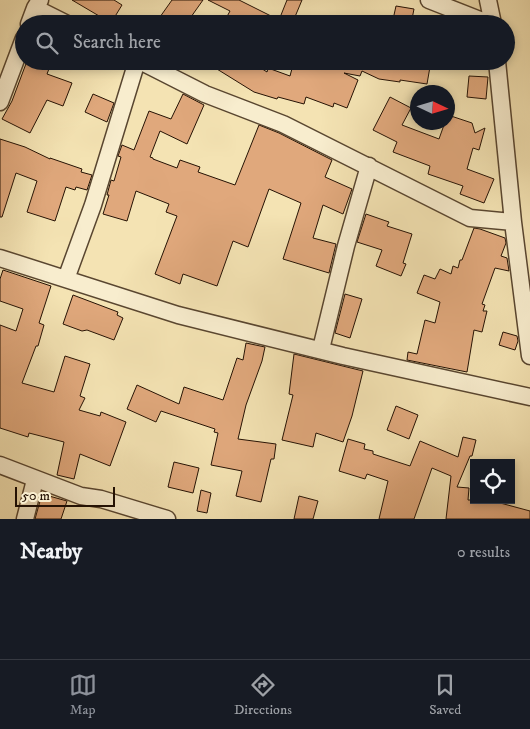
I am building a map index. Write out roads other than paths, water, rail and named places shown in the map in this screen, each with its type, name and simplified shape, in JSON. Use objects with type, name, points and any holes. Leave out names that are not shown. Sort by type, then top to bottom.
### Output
[{"type":"street","points":[[430,0],[468,15]]},
{"type":"street","points":[[488,0],[490,15]]},
{"type":"street","points":[[38,4],[53,15]]},
{"type":"street","points":[[0,102],[15,62]]},
{"type":"street","points":[[66,279],[136,70]]},
{"type":"street","points":[[157,70],[204,94],[283,124],[470,218],[513,222]]},
{"type":"street","points":[[498,70],[513,222],[530,356]]},
{"type":"street","points":[[321,349],[346,246],[369,166]]},
{"type":"street","points":[[0,258],[178,315],[343,356],[530,397]]},
{"type":"street","points":[[0,465],[81,496],[101,498],[167,519]]},
{"type":"street","points":[[25,519],[35,480]]}]
